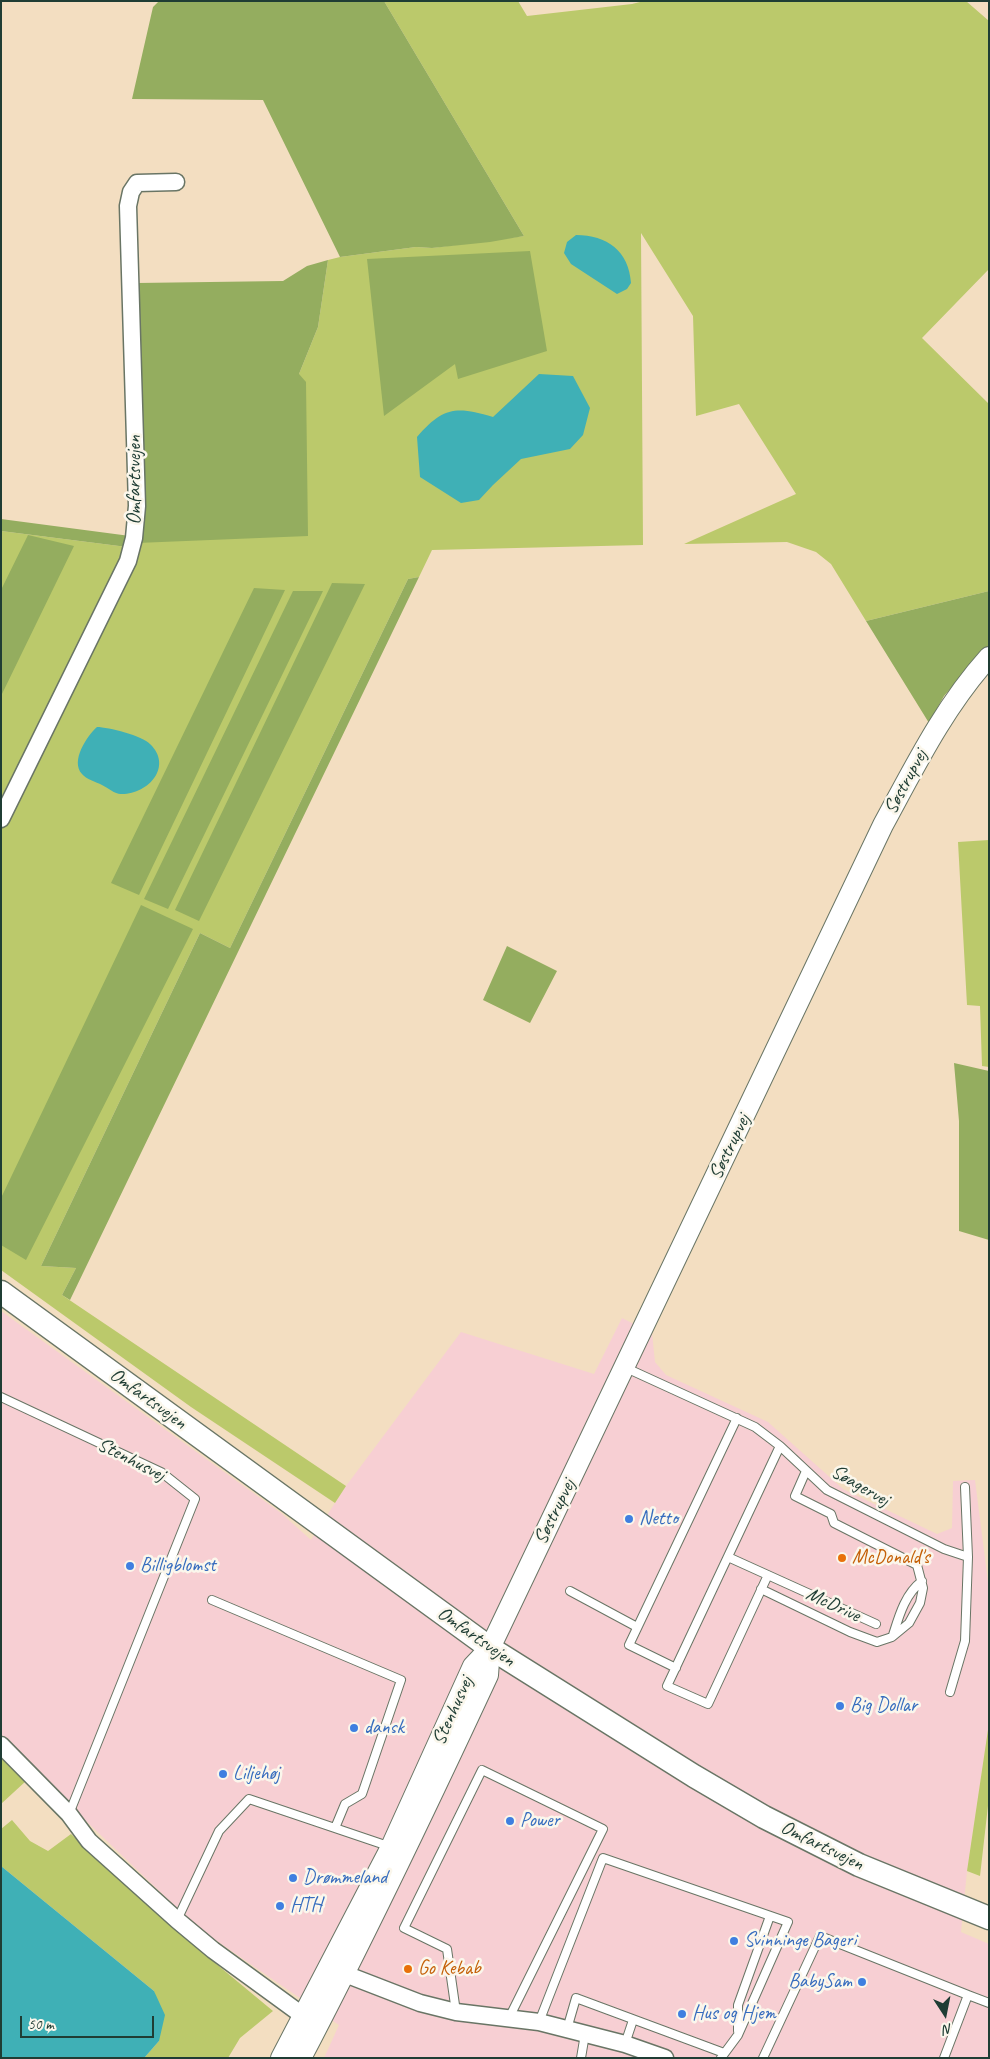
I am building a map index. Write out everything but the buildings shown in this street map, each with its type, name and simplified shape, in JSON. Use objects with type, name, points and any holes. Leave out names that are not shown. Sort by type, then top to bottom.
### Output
[{"type":"main road","name":"Omfartsvejen","points":[[1,1292],[490,1648],[694,1776],[764,1817],[859,1865],[989,1918]]},
{"type":"street","name":"Omfartsvejen","points":[[1,819],[128,561],[134,538],[137,506],[128,206],[131,192],[137,183],[176,182]]},
{"type":"street","name":"Søstrupvej","points":[[490,1648],[884,825],[931,736],[950,706],[989,657]]},
{"type":"street","name":"Stenhusvej","points":[[282,2058],[311,2019],[488,1675],[490,1648]]},
{"type":"street","points":[[1,1745],[69,1814],[89,1841],[177,1920],[213,1950],[311,2019]]},
{"type":"street","points":[[337,1970],[420,2003],[456,2012],[539,2022],[625,2044],[665,2058]]},
{"type":"street","name":"Stenhusvej","points":[[301,2058],[311,2019]]},
{"type":"lane","name":"Søagervej","points":[[624,1367],[755,1427],[780,1446],[827,1490],[944,1549],[968,1557]]},
{"type":"lane","name":"Stenhusvej","points":[[1,1398],[161,1472],[195,1499],[69,1814]]},
{"type":"lane","points":[[676,1668],[629,1645],[737,1418]]},
{"type":"lane","points":[[768,1575],[708,1704],[667,1686],[780,1446]]},
{"type":"lane","points":[[806,1471],[796,1496],[831,1514],[834,1523],[917,1565],[923,1588],[920,1603],[909,1623],[892,1637]]},
{"type":"lane","points":[[950,1692],[965,1641],[968,1557],[965,1487]]},
{"type":"lane","points":[[728,1557],[876,1624]]},
{"type":"lane","points":[[892,1637],[909,1594],[922,1580]]},
{"type":"lane","name":"McDrive","points":[[761,1589],[850,1632],[877,1642],[892,1637]]},
{"type":"lane","points":[[570,1591],[637,1627]]},
{"type":"lane","points":[[212,1600],[401,1680],[362,1794],[345,1804],[336,1828]]},
{"type":"lane","points":[[456,2012],[447,1949],[404,1928],[482,1770],[603,1829],[508,2018]]},
{"type":"lane","points":[[177,1920],[219,1832],[249,1799],[398,1850]]},
{"type":"lane","points":[[539,2022],[603,1858],[788,1922],[738,2035],[722,2055],[576,1998],[567,2029]]},
{"type":"lane","points":[[738,2035],[738,2005],[770,1916]]},
{"type":"lane","points":[[763,2058],[820,1936],[989,2003]]},
{"type":"lane","points":[[944,2058],[968,1994]]},
{"type":"lane","points":[[625,2044],[634,2020]]},
{"type":"lane","points":[[581,2058],[586,2034]]},
{"type":"shaded area","points":[[1,1311],[281,1513],[311,1540],[346,1486],[461,1332],[594,1374],[622,1318],[652,1333],[655,1362],[666,1375],[768,1422],[843,1489],[937,1534],[952,1528],[953,1481],[975,1480],[989,1590],[989,1723],[967,1871],[961,1932],[989,1944],[989,2058],[324,2058],[339,2025],[198,1928],[87,1822],[1,1734]]},
{"type":"green space","points":[[159,1],[384,1],[524,236],[490,242],[432,248],[416,247],[340,257],[263,100],[132,99],[153,7]]},
{"type":"green space","points":[[384,1],[518,1],[527,16],[644,1],[966,1],[989,21],[989,269],[922,338],[989,404],[989,591],[866,621],[831,564],[816,552],[787,542],[684,544],[796,494],[739,404],[696,416],[693,316],[641,233],[643,545],[432,550],[419,577],[408,579],[230,948],[200,933],[41,1266],[76,1268],[62,1295],[346,1486],[335,1503],[191,1407],[1,1270],[1,830],[114,603],[137,543],[299,374],[318,327],[328,260],[416,247],[432,248],[524,236]]},
{"type":"green space","points":[[530,251],[547,351],[458,379],[455,364],[384,416],[367,259]]},
{"type":"green space","points":[[328,260],[318,327],[299,374],[306,382],[308,536],[137,543],[137,283],[283,281],[307,266]]},
{"type":"green space","points":[[1,519],[130,536],[127,547],[1,531]]},
{"type":"green space","points":[[1,531],[127,547],[122,561],[1,798]]},
{"type":"green space","points":[[28,535],[74,546],[1,696],[1,590]]},
{"type":"green space","points":[[419,577],[70,1300],[62,1295],[76,1268],[41,1266],[200,933],[230,948],[408,579]]},
{"type":"green space","points":[[332,583],[365,584],[199,921],[175,910]]},
{"type":"green space","points":[[254,588],[285,590],[139,895],[111,883]]},
{"type":"green space","points":[[293,591],[323,591],[168,909],[144,899]]},
{"type":"green space","points":[[989,591],[989,645],[944,696],[929,723],[866,621]]},
{"type":"green space","points":[[989,840],[989,1067],[982,1066],[980,1006],[967,1005],[958,842]]},
{"type":"green space","points":[[141,905],[193,929],[26,1260],[1,1245],[1,1198]]},
{"type":"green space","points":[[507,946],[557,971],[530,1023],[483,1000]]},
{"type":"green space","points":[[954,1063],[989,1071],[989,1240],[959,1231],[959,1121]]},
{"type":"green space","points":[[989,1723],[989,1797],[980,1876],[967,1871]]},
{"type":"green space","points":[[1,1750],[26,1781],[1,1804]]},
{"type":"green space","points":[[12,1820],[30,1841],[48,1851],[71,1834],[185,1938],[273,2011],[240,2038],[228,2058],[144,2058],[159,2041],[154,1991],[1,1866],[1,1829]]},
{"type":"water","points":[[576,235],[597,238],[614,247],[621,254],[626,262],[631,283],[627,289],[617,294],[571,264],[564,253],[567,242]]},
{"type":"water","points":[[539,374],[573,376],[590,408],[583,435],[570,449],[521,459],[479,500],[461,503],[420,477],[417,437],[426,427],[443,415],[451,412],[469,411],[493,417]]},
{"type":"water","points":[[97,727],[125,732],[150,744],[157,752],[159,761],[155,777],[149,784],[132,793],[120,794],[82,774],[78,762],[81,749]]},
{"type":"water","points":[[1,1866],[154,1991],[165,2015],[159,2041],[145,2057],[1,2058]]},
{"type":"place","name":"Netto","points":[[629,1519]]},
{"type":"place","name":"McDonald's","points":[[842,1558]]},
{"type":"place","name":"Billigblomst","points":[[130,1566]]},
{"type":"place","name":"Big Dollar","points":[[840,1706]]},
{"type":"place","name":"dansk","points":[[354,1728]]},
{"type":"place","name":"Liljehøj","points":[[223,1774]]},
{"type":"place","name":"Power","points":[[510,1821]]},
{"type":"place","name":"Drømmeland","points":[[293,1878]]},
{"type":"place","name":"HTH","points":[[280,1906]]},
{"type":"place","name":"Svinninge Bageri","points":[[734,1941]]},
{"type":"place","name":"Go Kebab","points":[[408,1969]]},
{"type":"place","name":"BabySam","points":[[862,1982]]},
{"type":"place","name":"Hus og Hjem","points":[[682,2014]]}]
